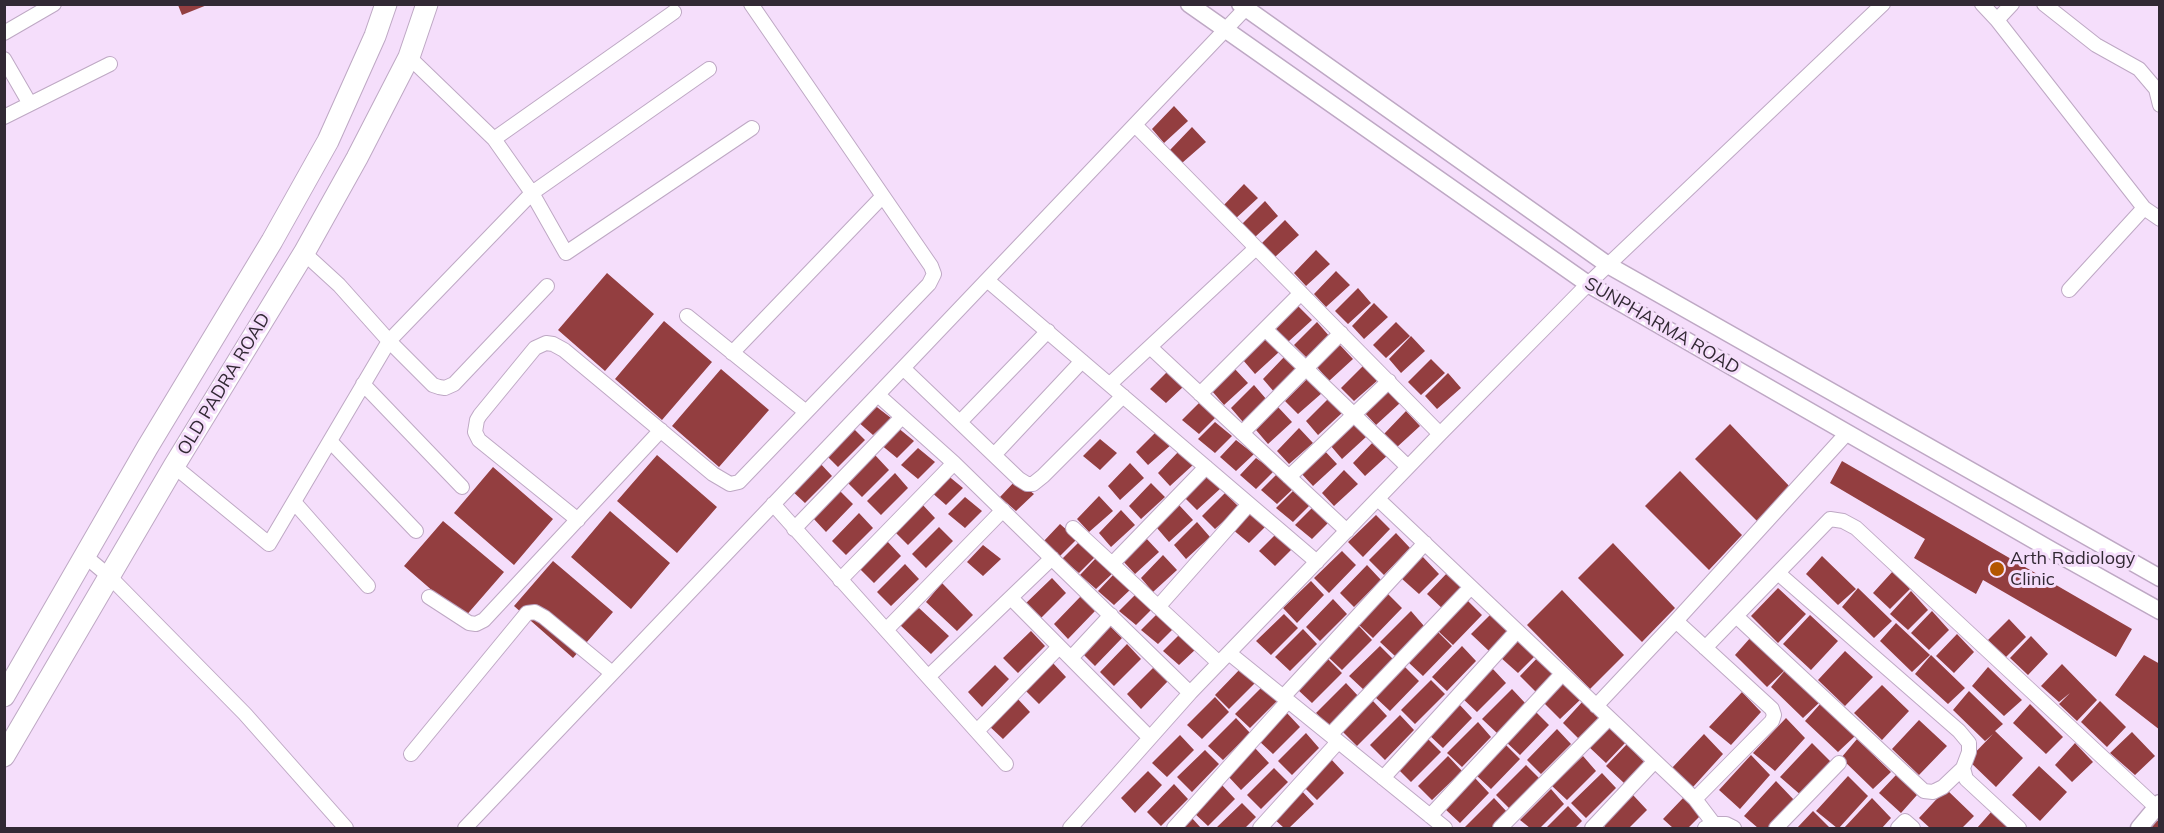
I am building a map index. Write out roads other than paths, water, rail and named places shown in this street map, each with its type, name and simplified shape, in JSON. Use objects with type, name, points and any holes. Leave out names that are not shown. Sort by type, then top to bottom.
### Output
[{"type":"main road","name":"OLD PADRA ROAD","points":[[4,696],[147,448],[272,241],[328,141],[387,4]]},
{"type":"main road","name":"OLD PADRA ROAD","points":[[4,756],[174,466],[304,253],[357,158],[409,57],[427,4]]},
{"type":"street","points":[[4,33],[54,4]]},
{"type":"street","points":[[578,520],[479,440],[475,432],[480,415],[535,348],[546,342],[564,350],[713,474],[730,484],[739,482],[929,284],[934,274],[931,266],[751,4]]},
{"type":"street","name":"SUNPHARMA ROAD","points":[[1189,4],[1588,284],[2160,611]]},
{"type":"street","points":[[1070,828],[1190,693],[1440,434],[1588,284],[1883,4]]},
{"type":"street","points":[[1982,4],[2144,208],[2160,219]]},
{"type":"street","points":[[1997,20],[2012,4]]},
{"type":"street","points":[[2043,4],[2096,45],[2139,69],[2156,89],[2160,105]]},
{"type":"street","points":[[465,828],[1248,7]]},
{"type":"street","name":"SUNPHARMA ROAD","points":[[1248,7],[1608,265],[2160,578]]},
{"type":"street","points":[[494,140],[674,12]]},
{"type":"street","points":[[409,57],[494,140],[532,193],[566,254],[752,128]]},
{"type":"street","points":[[4,59],[30,104]]},
{"type":"street","points":[[4,117],[110,64]]},
{"type":"street","points":[[174,466],[269,544],[389,341],[532,193],[709,69]]},
{"type":"street","points":[[1135,125],[1440,434]]},
{"type":"street","points":[[732,352],[882,197]]},
{"type":"street","points":[[2069,290],[2144,208]]},
{"type":"street","points":[[1110,384],[1256,248]]},
{"type":"street","points":[[304,253],[339,285],[389,341],[433,385],[445,388],[454,384],[547,286]]},
{"type":"street","points":[[987,280],[1317,562]]},
{"type":"street","points":[[1200,394],[1301,292]]},
{"type":"street","points":[[687,316],[806,412]]},
{"type":"street","points":[[1265,329],[1408,467]]},
{"type":"street","points":[[960,422],[1048,331]]},
{"type":"street","points":[[1242,434],[1341,333]]},
{"type":"street","points":[[1150,347],[1347,531]]},
{"type":"street","points":[[994,455],[1082,361]]},
{"type":"street","points":[[903,368],[1019,479],[1027,484],[1033,484],[1123,396]]},
{"type":"street","points":[[1289,477],[1389,381]]},
{"type":"street","points":[[363,384],[462,487]]},
{"type":"street","points":[[878,395],[954,463],[1190,693]]},
{"type":"street","points":[[794,529],[902,417]]},
{"type":"street","points":[[429,597],[469,623],[476,624],[484,620],[661,430]]},
{"type":"street","points":[[1596,706],[1847,433]]},
{"type":"street","points":[[330,441],[417,531]]},
{"type":"street","points":[[840,580],[954,463]]},
{"type":"street","points":[[1112,564],[1206,467]]},
{"type":"street","points":[[1378,498],[1695,799],[1710,826],[1726,824],[1734,828]]},
{"type":"street","points":[[294,502],[369,586]]},
{"type":"street","points":[[773,504],[1006,764]]},
{"type":"street","points":[[1158,607],[1249,504]]},
{"type":"street","points":[[886,630],[1003,510]]},
{"type":"street","points":[[1705,648],[1830,519],[1843,520],[1856,528],[2158,805],[2139,828]]},
{"type":"street","points":[[1073,528],[1158,607],[1224,658],[1285,699],[1445,828]]},
{"type":"street","points":[[1174,828],[1285,699],[1425,543]]},
{"type":"street","points":[[85,556],[110,577],[245,714],[346,828]]},
{"type":"street","points":[[928,677],[1053,558]]},
{"type":"street","points":[[1736,616],[1924,791],[1933,792],[1943,787],[1963,768],[1969,752],[1969,743],[1959,730],[1778,573]]},
{"type":"street","points":[[1260,828],[1334,738],[1471,586]]},
{"type":"street","points":[[1011,598],[1150,738]]},
{"type":"street","points":[[411,754],[527,613],[534,612],[544,617],[612,673]]},
{"type":"street","points":[[1071,658],[1111,615]]},
{"type":"street","points":[[1676,621],[1772,709],[1774,715],[1772,721],[1695,799]]},
{"type":"street","points":[[1383,778],[1517,631]]},
{"type":"street","points":[[977,731],[1059,647]]},
{"type":"street","points":[[1430,816],[1562,674]]},
{"type":"street","points":[[1500,828],[1609,718]]},
{"type":"street","points":[[1592,828],[1654,762]]},
{"type":"street","points":[[1776,828],[1839,763]]},
{"type":"street","points":[[1963,768],[1966,779],[2019,828]]},
{"type":"street","points":[[1898,828],[1905,821],[1913,828]]},
{"type":"place","name":"Arth Radiology Clinic","points":[[1997,569]]}]
